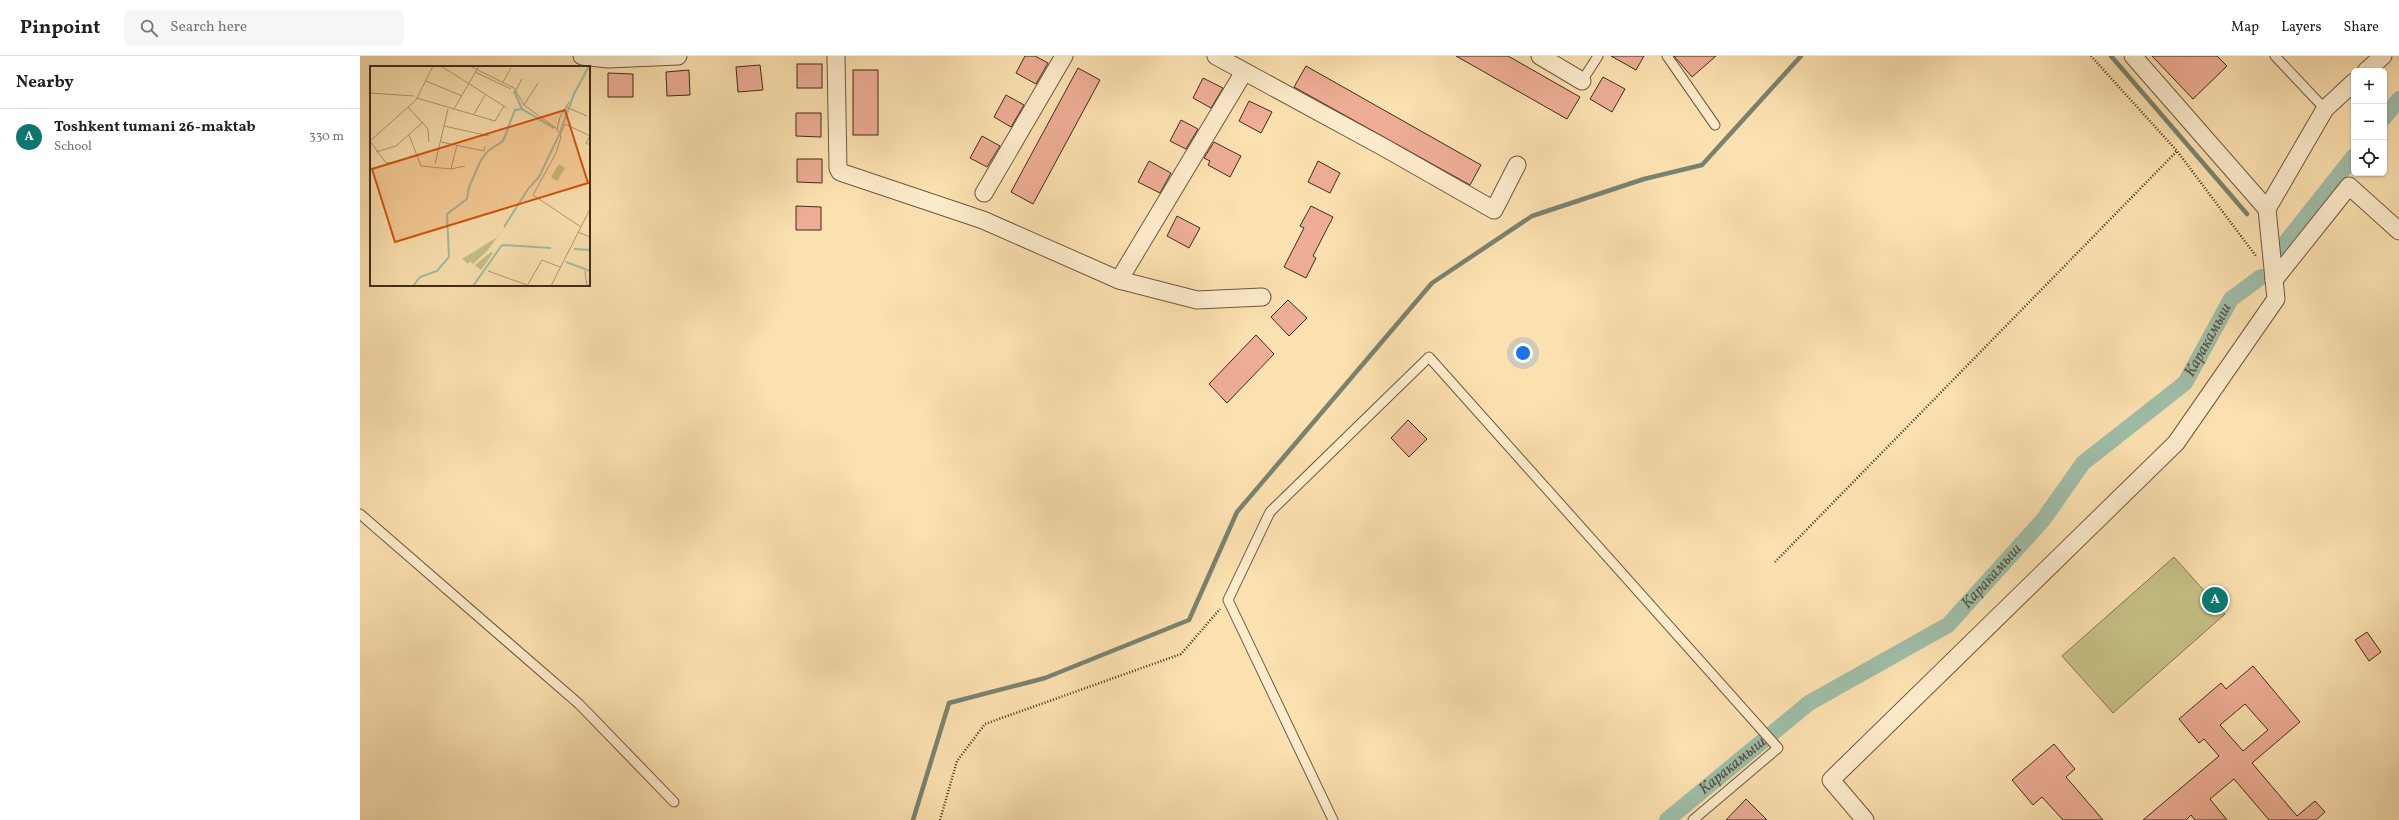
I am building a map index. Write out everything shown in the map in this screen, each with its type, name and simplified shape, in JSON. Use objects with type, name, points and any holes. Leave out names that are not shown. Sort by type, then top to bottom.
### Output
[{"type":"street","points":[[582,56],[608,59],[678,56]]},
{"type":"street","points":[[836,56],[838,168],[840,172],[983,220],[1119,280],[1197,300],[1262,297]]},
{"type":"street","points":[[984,193],[1064,56]]},
{"type":"street","points":[[1216,56],[1385,148],[1494,210],[1517,165]]},
{"type":"street","points":[[1540,56],[1582,81]]},
{"type":"street","points":[[1865,820],[1831,780],[2176,443],[2276,299],[2267,208],[2133,56]]},
{"type":"street","points":[[2369,68],[2383,56]]},
{"type":"street","points":[[1119,280],[1244,72]]},
{"type":"street","points":[[2267,208],[2326,109],[2351,85]]},
{"type":"street","points":[[2274,280],[2350,186],[2399,231]]},
{"type":"lane","points":[[1582,81],[1598,56]]},
{"type":"lane","points":[[1667,56],[1715,125]]},
{"type":"lane","points":[[2275,56],[2326,109]]},
{"type":"lane","points":[[1333,820],[1228,600],[1270,512],[1429,357],[1778,748],[1693,820]]},
{"type":"lane","points":[[360,514],[579,704],[674,802]]},
{"type":"path","points":[[2091,56],[2177,151],[2274,280]]},
{"type":"path","points":[[1775,562],[2177,151]]},
{"type":"path","points":[[940,820],[957,761],[985,724],[1181,654],[1228,600]]},
{"type":"shaded area","points":[[2174,557],[2225,614],[2113,713],[2062,656]]},
{"type":"building","points":[[1025,56],[1035,56],[1048,63],[1036,84],[1016,73]]},
{"type":"building","points":[[1456,56],[1508,56],[1580,97],[1567,119]]},
{"type":"building","points":[[1611,56],[1644,56],[1636,70]]},
{"type":"building","points":[[1674,56],[1716,56],[1692,77]]},
{"type":"building","points":[[2152,56],[2217,56],[2227,66],[2193,99]]},
{"type":"building","points":[[797,64],[822,64],[822,88],[797,88]]},
{"type":"building","points":[[760,65],[763,90],[738,92],[736,67]]},
{"type":"building","points":[[1306,66],[1481,165],[1470,185],[1294,87]]},
{"type":"building","points":[[1078,68],[1100,80],[1033,204],[1011,192]]},
{"type":"building","points":[[689,70],[690,95],[667,96],[666,72]]},
{"type":"building","points":[[853,70],[878,70],[878,135],[853,135]]},
{"type":"building","points":[[608,73],[633,74],[633,97],[608,97]]},
{"type":"building","points":[[1603,77],[1625,89],[1612,112],[1590,99]]},
{"type":"building","points":[[1203,78],[1223,88],[1211,108],[1193,98]]},
{"type":"building","points":[[1006,95],[1024,105],[1011,127],[994,117]]},
{"type":"building","points":[[1249,101],[1272,112],[1261,133],[1239,121]]},
{"type":"building","points":[[796,113],[821,113],[821,137],[796,136]]},
{"type":"building","points":[[1181,120],[1198,129],[1186,149],[1170,141]]},
{"type":"building","points":[[982,136],[1000,146],[987,167],[970,158]]},
{"type":"building","points":[[1214,142],[1241,156],[1230,177],[1208,165],[1210,161],[1204,158]]},
{"type":"building","points":[[797,159],[822,159],[822,183],[797,182]]},
{"type":"building","points":[[1149,161],[1171,173],[1160,193],[1138,182]]},
{"type":"building","points":[[1318,161],[1340,173],[1330,193],[1308,182]]},
{"type":"building","points":[[796,206],[821,207],[821,230],[796,230]]},
{"type":"building","points":[[1311,206],[1333,217],[1313,256],[1316,258],[1306,278],[1284,267],[1304,228],[1300,226]]},
{"type":"building","points":[[1177,216],[1200,228],[1189,248],[1167,236]]},
{"type":"building","points":[[1288,300],[1307,318],[1289,336],[1271,317]]},
{"type":"building","points":[[1256,335],[1274,354],[1227,403],[1209,384]]},
{"type":"building","points":[[1408,420],[1427,439],[1409,457],[1391,438]]},
{"type":"building","points":[[2367,632],[2381,652],[2369,661],[2355,640]]},
{"type":"building","points":[[2253,666],[2300,722],[2252,763],[2297,816],[2315,801],[2325,812],[2316,820],[2269,820],[2234,779],[2210,799],[2227,820],[2195,820],[2191,815],[2186,820],[2143,820],[2219,756],[2204,739],[2199,743],[2179,719],[2221,683],[2226,689]],"holes":[[[2245,704],[2268,730],[2243,751],[2220,725]]]},
{"type":"building","points":[[2054,744],[2075,769],[2066,777],[2103,820],[2063,820],[2042,797],[2033,805],[2012,780]]},
{"type":"building","points":[[1746,799],[1767,820],[1726,820]]},
{"type":"waterway","points":[[913,820],[949,703],[1045,678],[1189,620],[1237,512],[1432,283],[1532,216],[1644,179],[1702,165],[1801,56]]},
{"type":"waterway","points":[[2111,56],[2247,214]]},
{"type":"waterway","name":"Каракамыш","points":[[2387,114],[2399,99]]},
{"type":"waterway","name":"Каракамыш","points":[[2282,247],[2351,160]]},
{"type":"waterway","name":"Каракамыш","points":[[1667,820],[1809,703],[1948,625],[2043,520],[2083,463],[2185,383],[2231,299],[2261,277]]},
{"type":"place","name":"Toshkent tumani 26-maktab","points":[[2215,600]]}]
